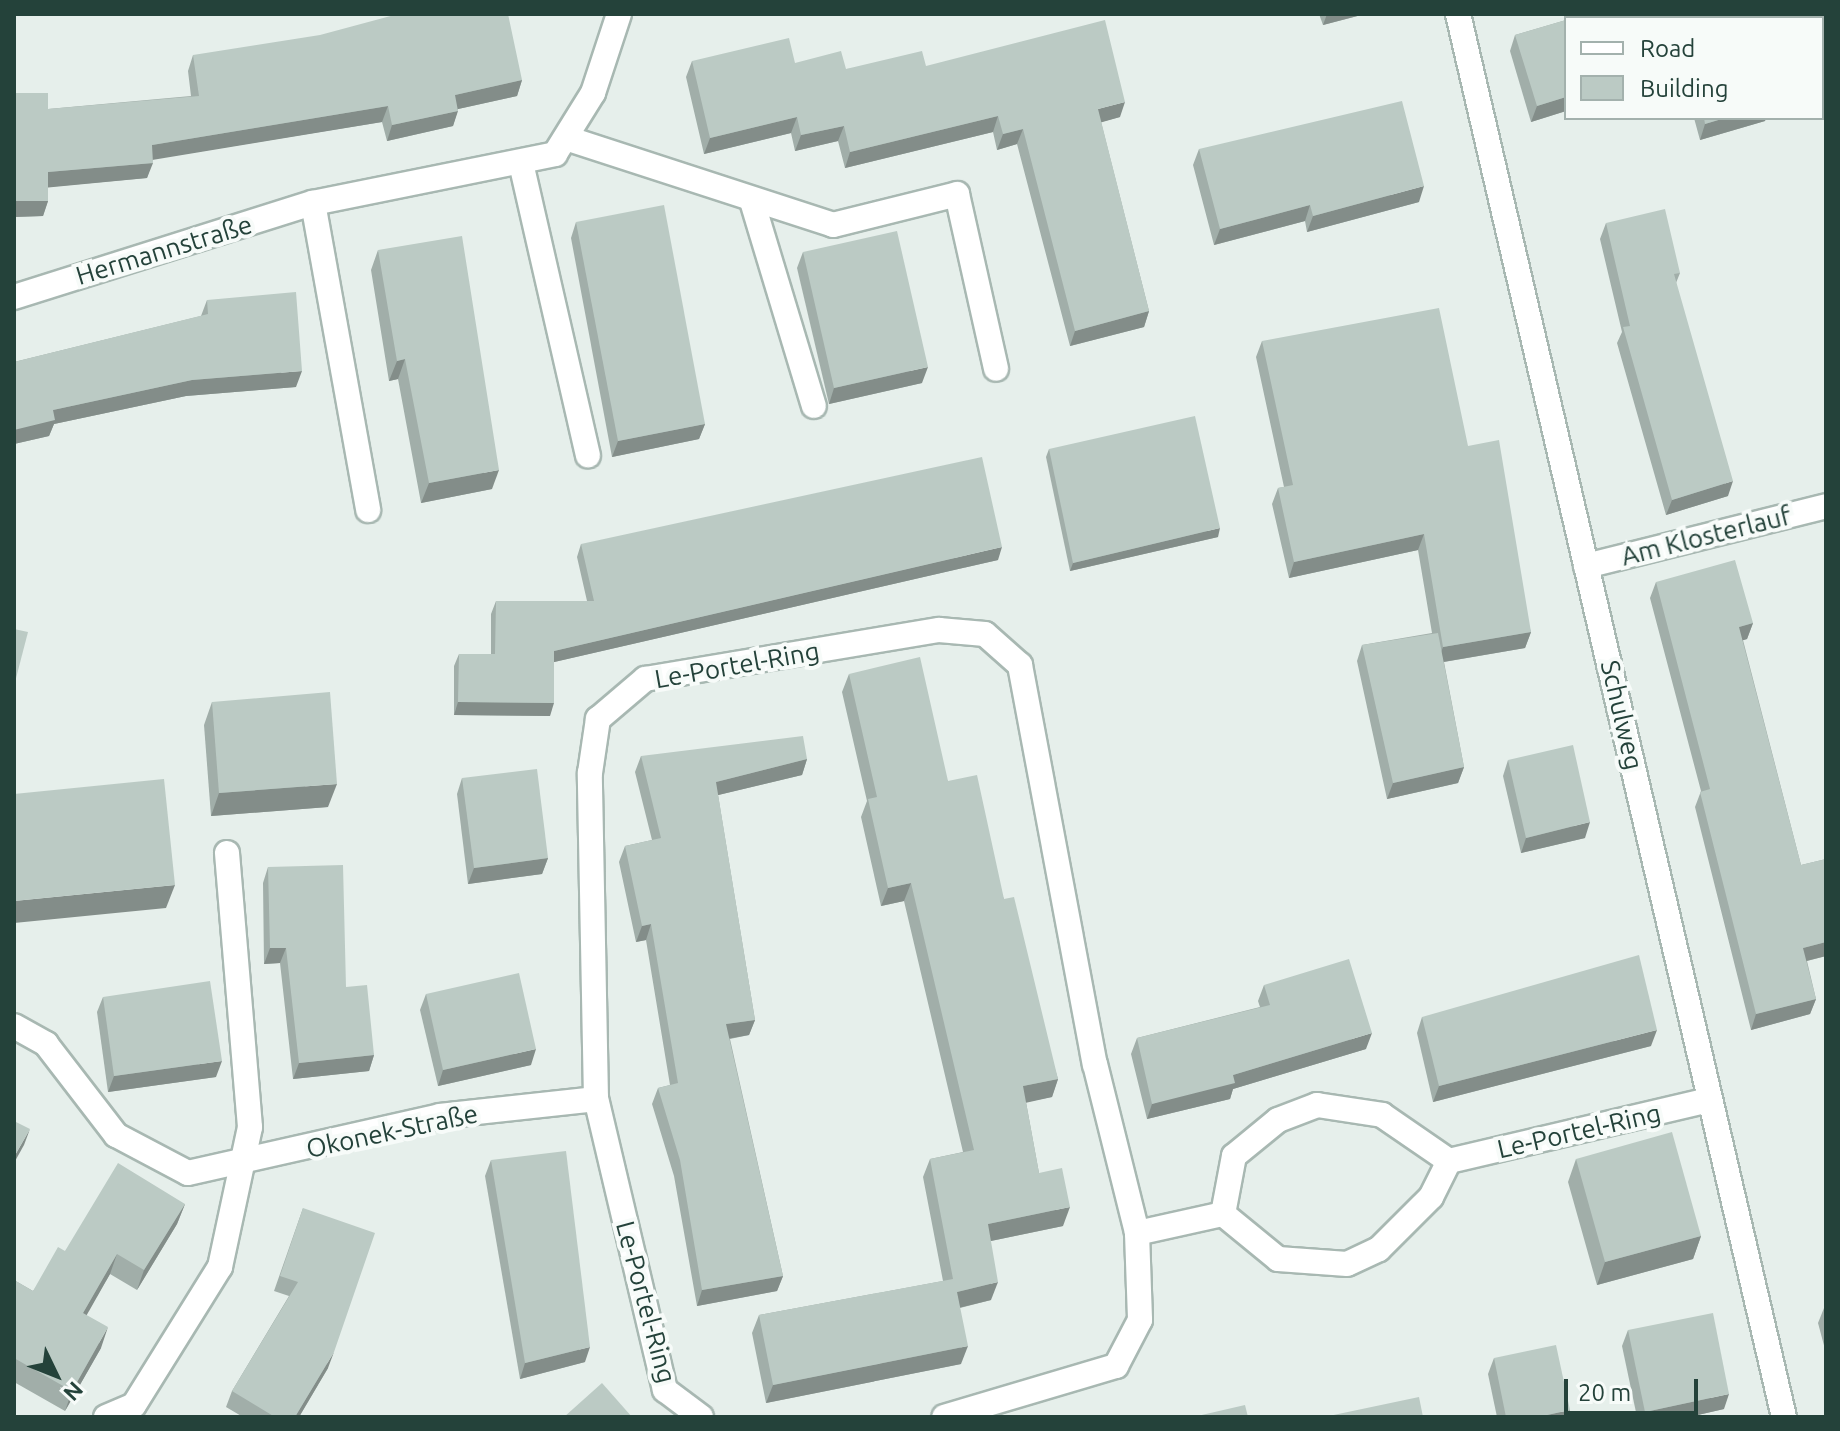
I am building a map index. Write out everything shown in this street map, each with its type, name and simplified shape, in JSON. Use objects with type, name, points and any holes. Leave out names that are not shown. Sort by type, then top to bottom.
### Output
[{"type":"street","points":[[619,14],[593,93],[569,139],[833,225],[957,194],[996,369]]},
{"type":"street","name":"Schulweg","points":[[1458,14],[1784,1417]]},
{"type":"street","name":"Hermannstraße","points":[[14,297],[313,203],[555,154],[569,139]]},
{"type":"street","points":[[521,163],[588,455]]},
{"type":"street","points":[[752,201],[814,406]]},
{"type":"street","points":[[313,203],[368,510]]},
{"type":"street","name":"Am Klosterlauf","points":[[1586,566],[1826,506]]},
{"type":"street","name":"Le-Portel-Ring","points":[[701,1417],[665,1390],[596,1099],[590,773],[598,719],[645,679],[939,630],[985,634],[1020,665],[1095,1064],[1137,1233],[1140,1320],[1116,1366],[944,1417]]},
{"type":"street","points":[[106,1417],[134,1405],[220,1267],[237,1165],[250,1127],[227,853]]},
{"type":"street","name":"Okonek-Straße","points":[[14,1026],[46,1044],[116,1135],[188,1173],[237,1165],[440,1116],[596,1099]]},
{"type":"street","name":"Le-Portel-Ring","points":[[1449,1161],[1709,1100]]},
{"type":"street","points":[[1317,1105],[1382,1115],[1449,1161],[1431,1197],[1379,1249],[1347,1264],[1278,1259],[1223,1214],[1234,1156],[1278,1120],[1317,1105]]},
{"type":"street","points":[[1137,1233],[1223,1214]]},
{"type":"building","points":[[398,14],[508,14],[522,80],[455,95],[458,111],[392,125],[388,106],[152,145],[153,163],[48,172],[48,201],[14,201],[14,93],[48,93],[48,109],[199,96],[193,55],[320,35]]},
{"type":"building","points":[[1608,14],[1609,16],[1581,16]]},
{"type":"building","points":[[1105,20],[1125,102],[1098,109],[1149,311],[1075,331],[1023,129],[1003,134],[998,116],[850,152],[844,126],[801,135],[797,117],[710,138],[692,61],[789,38],[795,63],[841,51],[846,69],[922,51],[926,66]]},
{"type":"building","points":[[1564,21],[1564,98],[1537,106],[1515,35]]},
{"type":"building","points":[[1402,101],[1424,186],[1313,216],[1310,205],[1220,229],[1199,149]]},
{"type":"building","points":[[664,205],[705,424],[618,441],[576,222]]},
{"type":"building","points":[[1665,209],[1680,273],[1674,274],[1733,481],[1672,500],[1623,327],[1630,326],[1606,223]]},
{"type":"building","points":[[897,231],[928,367],[834,388],[803,252]]},
{"type":"building","points":[[462,236],[499,470],[429,483],[405,359],[397,361],[378,250]]},
{"type":"building","points":[[296,292],[302,371],[192,380],[53,410],[55,420],[14,430],[14,362],[208,314],[207,300]]},
{"type":"building","points":[[1439,308],[1468,446],[1499,440],[1531,632],[1443,647],[1424,534],[1294,562],[1278,488],[1293,485],[1262,341]]},
{"type":"building","points":[[1195,416],[1220,528],[1073,563],[1049,449]]},
{"type":"building","points":[[982,457],[1002,547],[554,651],[554,703],[458,702],[459,654],[495,654],[496,601],[594,601],[581,544]]},
{"type":"building","points":[[1735,560],[1753,623],[1739,627],[1801,865],[1826,859],[1826,942],[1803,948],[1816,999],[1756,1014],[1700,792],[1710,789],[1656,582]]},
{"type":"building","points":[[14,629],[28,632],[14,686]]},
{"type":"building","points":[[1438,633],[1464,767],[1393,783],[1362,645]]},
{"type":"building","points":[[920,657],[948,781],[977,775],[1004,899],[1014,897],[1058,1079],[1023,1086],[1039,1173],[1062,1168],[1070,1207],[988,1224],[998,1282],[957,1292],[968,1346],[773,1385],[759,1315],[953,1279],[930,1159],[974,1150],[911,883],[888,888],[868,799],[877,797],[849,674]]},
{"type":"building","points":[[330,692],[337,784],[219,793],[212,702]]},
{"type":"building","points":[[803,736],[807,759],[716,782],[755,1020],[726,1024],[783,1276],[702,1290],[680,1160],[658,1088],[678,1083],[651,924],[642,926],[625,846],[661,838],[641,756]]},
{"type":"building","points":[[1573,745],[1590,822],[1526,838],[1508,760]]},
{"type":"building","points":[[537,769],[548,858],[474,868],[462,778]]},
{"type":"building","points":[[164,779],[175,885],[14,901],[14,794]]},
{"type":"building","points":[[343,865],[346,987],[367,985],[374,1055],[299,1063],[286,948],[270,948],[268,867]]},
{"type":"building","points":[[1639,955],[1657,1030],[1439,1086],[1422,1017]]},
{"type":"building","points":[[1349,959],[1372,1033],[1233,1075],[1235,1083],[1152,1104],[1137,1038],[1270,1005],[1264,985]]},
{"type":"building","points":[[519,973],[536,1049],[443,1070],[426,994]]},
{"type":"building","points":[[210,981],[222,1061],[114,1076],[103,997]]},
{"type":"building","points":[[14,1121],[30,1129],[14,1157]]},
{"type":"building","points":[[1672,1132],[1701,1236],[1605,1262],[1576,1159]]},
{"type":"building","points":[[566,1151],[590,1347],[525,1363],[491,1160]]},
{"type":"building","points":[[118,1163],[185,1204],[144,1270],[117,1254],[83,1313],[108,1327],[72,1391],[14,1358],[14,1280],[33,1291],[58,1247],[65,1251]]},
{"type":"building","points":[[303,1208],[375,1233],[334,1352],[295,1417],[275,1417],[232,1391],[298,1282],[280,1276]]},
{"type":"building","points":[[1713,1313],[1729,1394],[1645,1412],[1628,1330]]},
{"type":"building","points":[[1556,1345],[1570,1410],[1538,1417],[1506,1417],[1494,1358]]},
{"type":"building","points":[[602,1383],[632,1417],[564,1417]]},
{"type":"building","points":[[1419,1397],[1423,1417],[1324,1417]]},
{"type":"building","points":[[1245,1405],[1248,1417],[1193,1417]]}]
